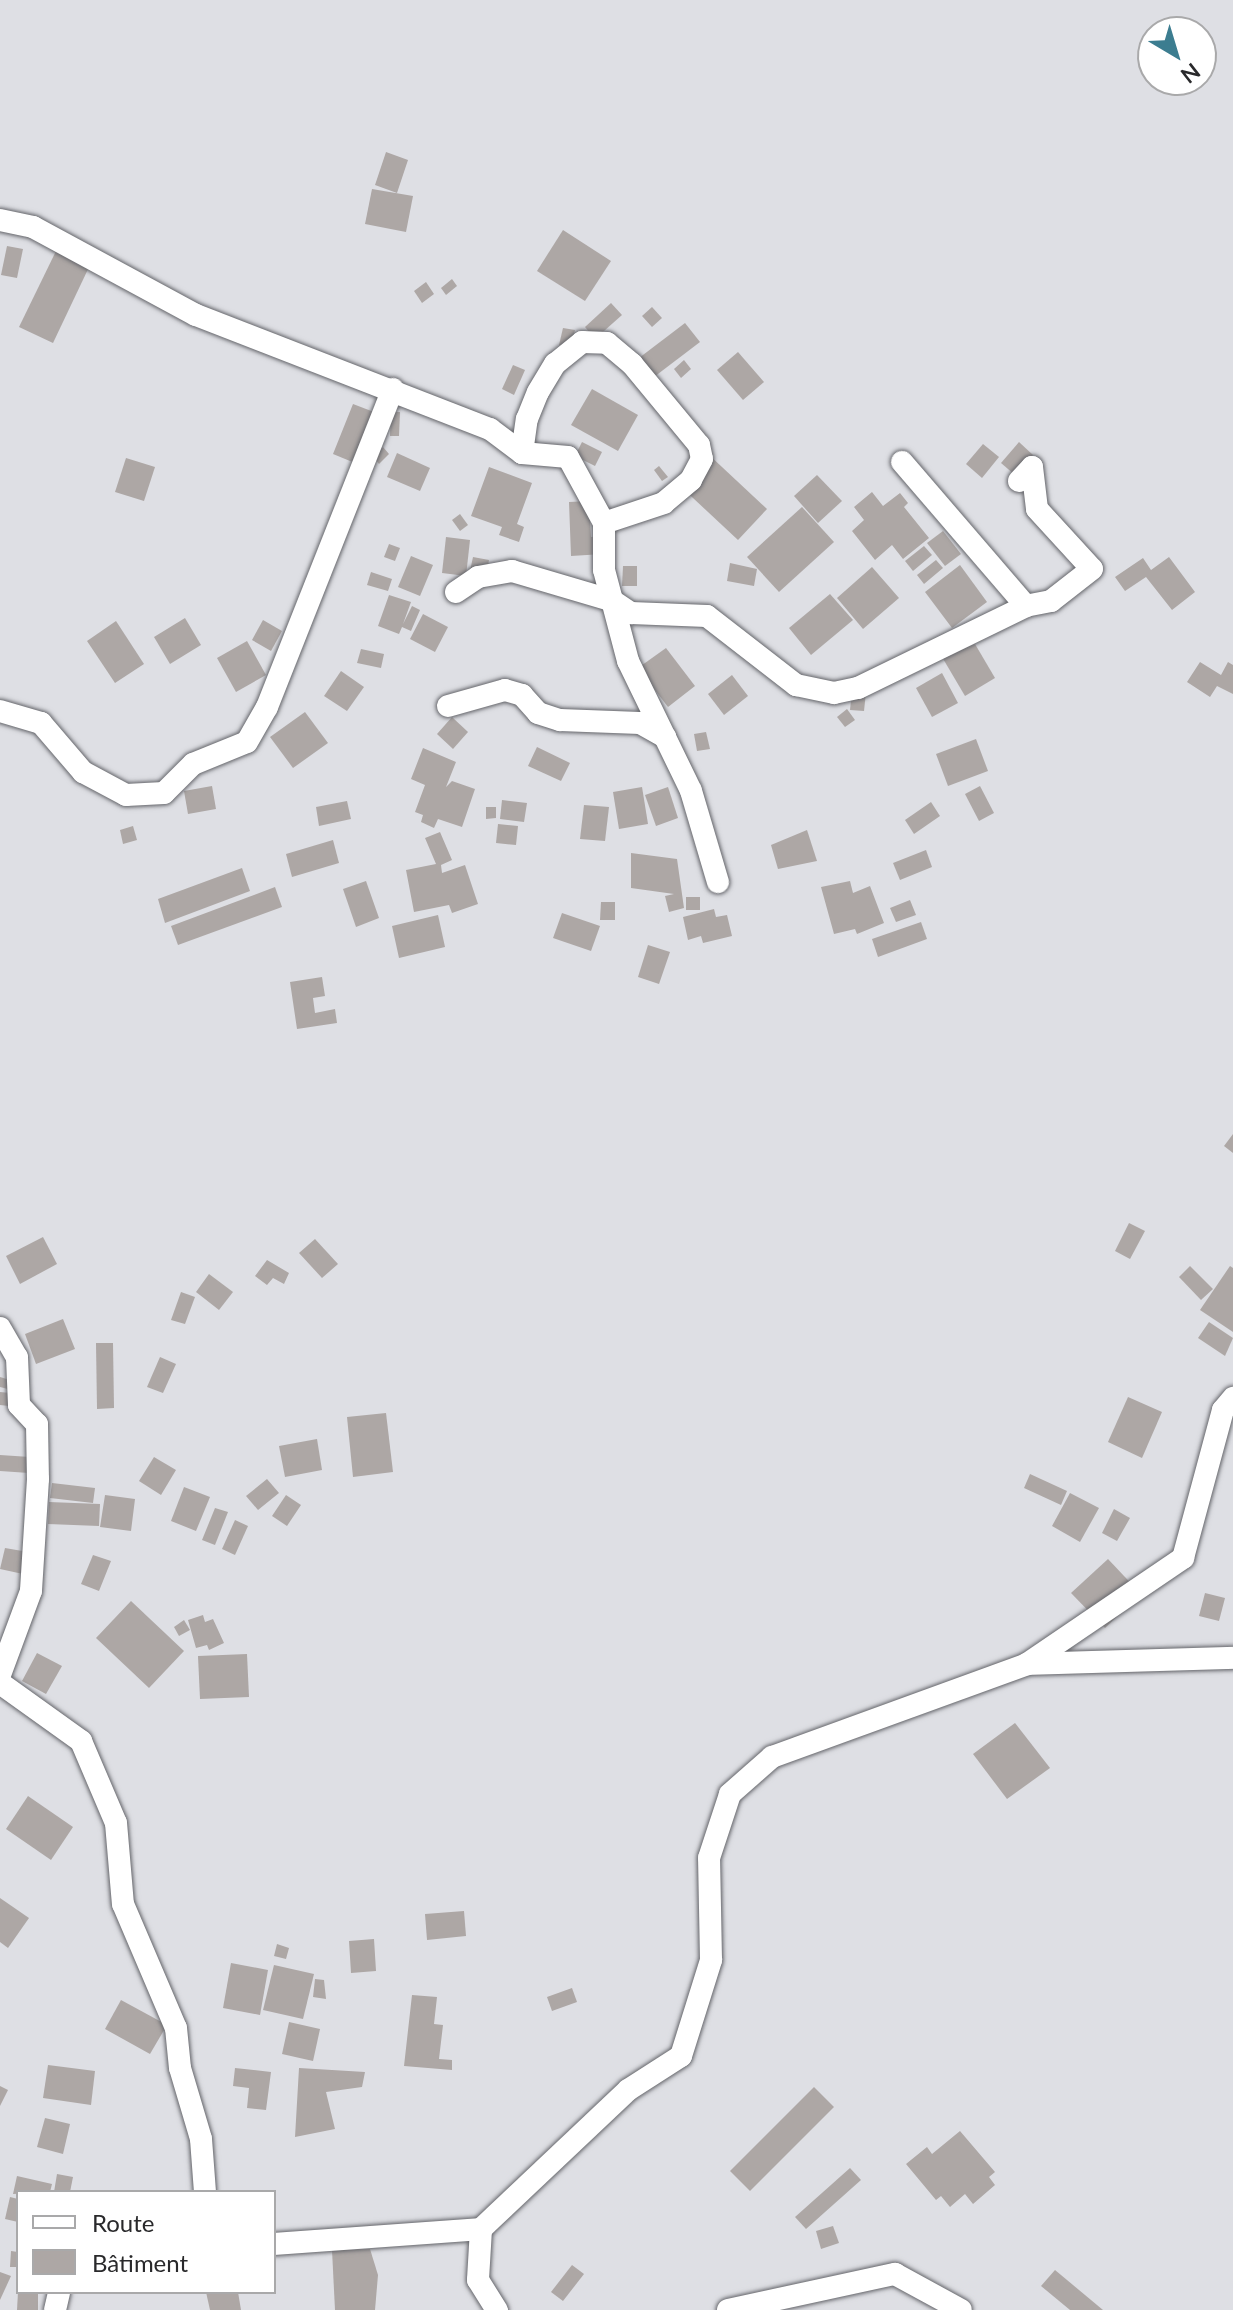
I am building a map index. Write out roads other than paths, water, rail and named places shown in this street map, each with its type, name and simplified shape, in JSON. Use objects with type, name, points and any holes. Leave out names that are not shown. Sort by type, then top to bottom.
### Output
[{"type":"street","points":[[0,220],[33,227],[196,315],[490,429],[522,453],[568,457],[604,523],[604,570],[628,661],[691,791],[718,882]]},
{"type":"street","points":[[522,453],[527,419],[538,392],[555,364],[582,342],[607,343],[632,364],[699,445],[702,459],[691,480],[664,503],[604,523]]},
{"type":"street","points":[[0,711],[41,723],[83,772],[126,795],[164,793],[193,764],[247,742],[267,707],[393,389]]},
{"type":"street","points":[[902,462],[1026,606]]},
{"type":"street","points":[[456,592],[478,577],[512,571],[613,601],[631,613],[707,616],[746,643],[774,672],[796,685],[834,693],[911,665],[1026,606],[1051,601],[1092,569],[1037,509],[1032,467],[1019,481]]},
{"type":"street","points":[[448,706],[505,690],[522,695],[538,713],[560,720],[640,723],[665,737]]},
{"type":"street","points":[[0,1328],[17,1357],[19,1405],[37,1424],[38,1479],[31,1591],[0,1675]]},
{"type":"street","points":[[276,2244],[481,2229],[628,2090],[681,2056],[711,1960],[709,1858],[730,1794],[772,1757],[1027,1664],[1183,1558],[1223,1410],[1233,1398]]},
{"type":"street","points":[[1027,1664],[1233,1658]]},
{"type":"street","points":[[0,1683],[81,1741],[116,1823],[123,1904],[176,2028],[180,2068],[201,2139],[205,2190]]},
{"type":"street","points":[[481,2229],[478,2280],[497,2310]]},
{"type":"street","points":[[728,2310],[895,2274],[961,2310]]}]
